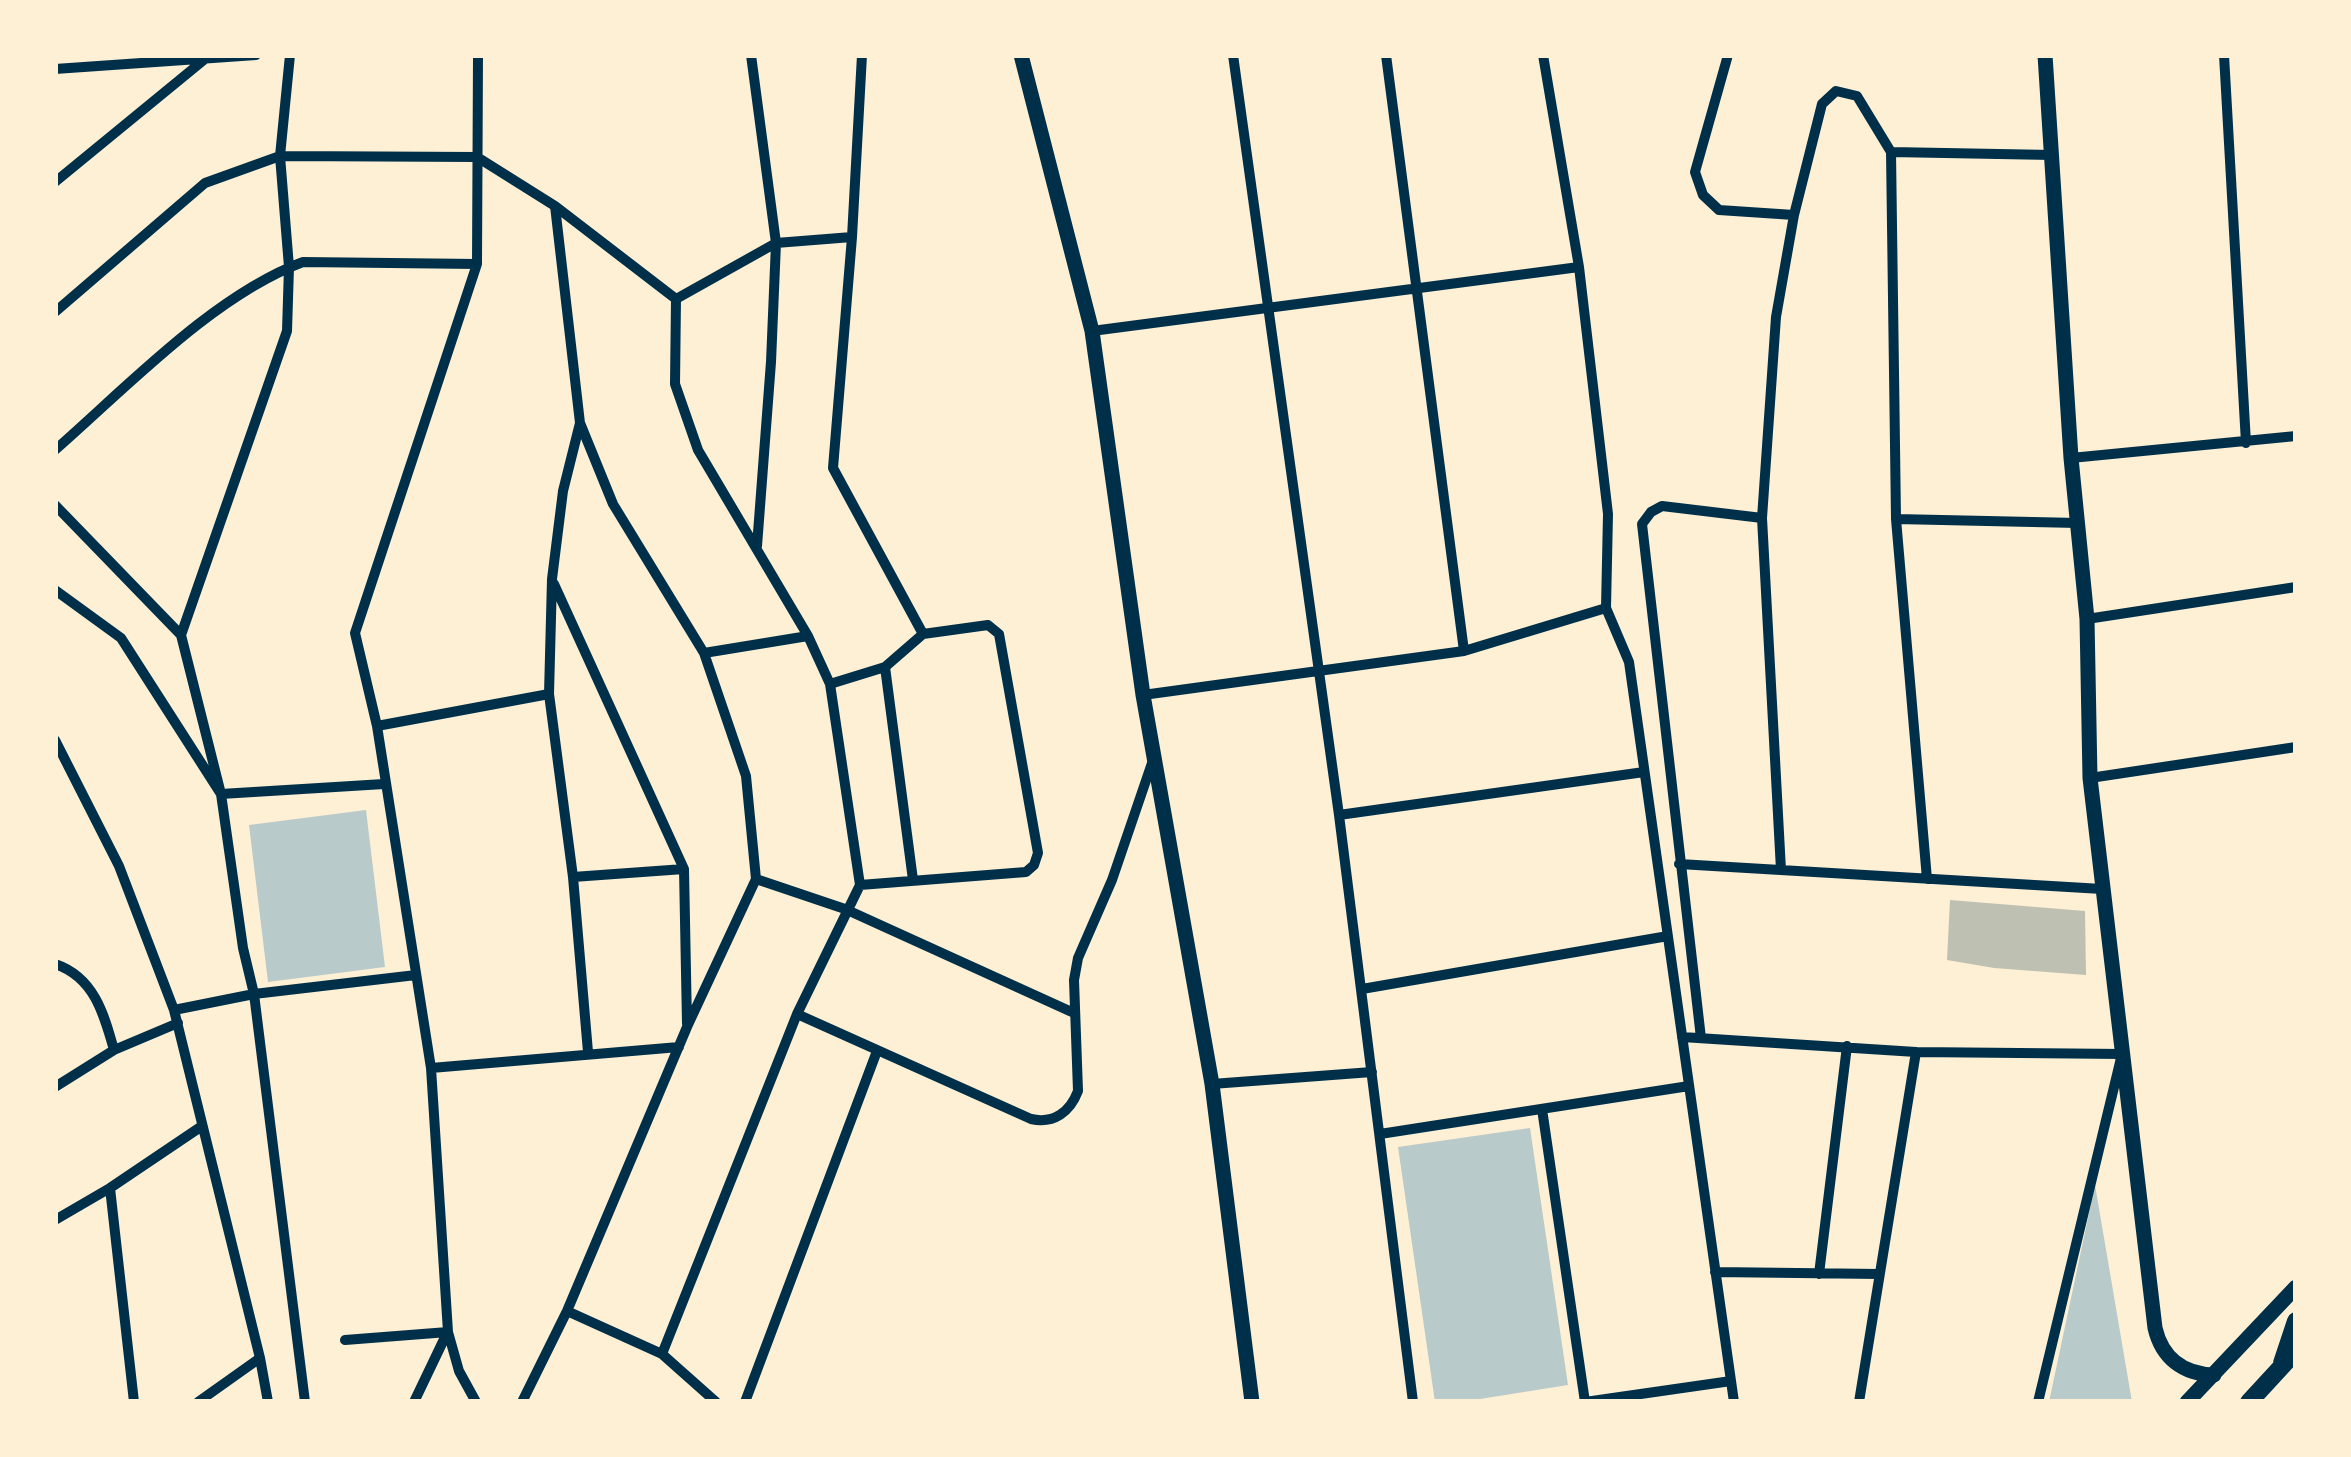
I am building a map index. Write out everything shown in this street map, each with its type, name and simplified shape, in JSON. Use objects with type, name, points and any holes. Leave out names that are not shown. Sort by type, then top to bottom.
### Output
[{"type":"highway","points":[[2280,1369],[2296,1321]]},
{"type":"highway","points":[[2249,1402],[2296,1351]]},
{"type":"main road","points":[[2045,55],[2070,458],[2087,619],[2090,778],[2158,1339],[2180,1367],[2214,1375]]},
{"type":"main road","points":[[1024,60],[1092,331],[1143,695],[1212,1084],[1252,1402]]},
{"type":"main road","points":[[2187,1402],[2296,1287]]},
{"type":"street","points":[[55,69],[256,55]]},
{"type":"street","points":[[181,636],[287,331],[289,267],[280,156],[290,55]]},
{"type":"street","points":[[476,1402],[460,1371],[448,1332],[431,1068],[377,726],[354,633],[477,264],[478,55]]},
{"type":"street","points":[[751,55],[776,243],[772,362],[757,547]]},
{"type":"street","points":[[862,55],[833,468],[923,634]]},
{"type":"street","points":[[1232,55],[1320,671],[1413,1402]]},
{"type":"street","points":[[1386,55],[1464,651]]},
{"type":"street","points":[[1543,55],[1579,268],[1608,514],[1606,608],[1629,662],[1734,1402]]},
{"type":"street","points":[[1728,55],[1695,172],[1704,195],[1719,210],[1794,215]]},
{"type":"street","points":[[2224,55],[2246,443]]},
{"type":"street","points":[[55,182],[206,57]]},
{"type":"street","points":[[1781,870],[1762,518],[1776,317],[1794,215],[1822,104],[1836,91],[1857,96],[1891,152],[1896,519],[1927,880]]},
{"type":"street","points":[[1891,152],[2052,155]]},
{"type":"street","points":[[55,312],[205,183],[280,156],[477,157],[555,206],[676,299]]},
{"type":"street","points":[[522,1402],[756,879],[746,776],[704,653],[613,504],[580,423],[555,206]]},
{"type":"street","points":[[676,299],[776,243],[852,237]]},
{"type":"street","points":[[55,450],[224,303],[289,267],[303,262],[477,264]]},
{"type":"street","points":[[1092,331],[1579,268]]},
{"type":"street","points":[[662,1354],[797,1014],[860,884],[830,684],[808,636],[698,450],[675,384],[676,299]]},
{"type":"street","points":[[580,423],[563,491],[552,578],[549,694],[573,877],[588,1052]]},
{"type":"street","points":[[2070,458],[2296,436]]},
{"type":"street","points":[[55,505],[181,636],[221,794],[243,948],[254,994],[305,1402]]},
{"type":"street","points":[[1701,1038],[1642,524],[1662,506],[1762,518]]},
{"type":"street","points":[[1896,519],[2078,523]]},
{"type":"street","points":[[552,578],[684,868],[687,1028]]},
{"type":"street","points":[[2087,619],[2296,587]]},
{"type":"street","points":[[55,590],[121,638],[221,794]]},
{"type":"street","points":[[1143,695],[1464,651],[1606,608]]},
{"type":"street","points":[[830,684],[885,668],[923,634],[988,625],[999,634],[1038,853],[1034,865],[1026,872],[860,884]]},
{"type":"street","points":[[704,653],[808,636]]},
{"type":"street","points":[[885,668],[913,880]]},
{"type":"street","points":[[377,726],[549,694]]},
{"type":"street","points":[[55,740],[119,866],[174,1010],[268,1402]]},
{"type":"street","points":[[2090,778],[2296,747]]},
{"type":"street","points":[[797,1014],[1046,1122],[1061,1115],[1073,1104],[1078,1090],[1074,980],[1078,958],[1112,880],[1154,758]]},
{"type":"street","points":[[1339,816],[1644,772]]},
{"type":"street","points":[[221,794],[384,784]]},
{"type":"street","points":[[1679,864],[2102,889]]},
{"type":"street","points":[[573,877],[684,868]]},
{"type":"street","points":[[756,879],[845,909],[1074,1013]]},
{"type":"street","points":[[1362,989],[1668,936]]},
{"type":"street","points":[[55,964],[74,970],[101,1005],[114,1050]]},
{"type":"street","points":[[174,1010],[254,994],[416,975]]},
{"type":"street","points":[[55,1087],[114,1050],[178,1023]]},
{"type":"street","points":[[1682,1037],[1916,1052],[2122,1054],[2038,1402]]},
{"type":"street","points":[[1819,1274],[1847,1046]]},
{"type":"street","points":[[431,1068],[679,1047]]},
{"type":"street","points":[[745,1402],[877,1051]]},
{"type":"street","points":[[1859,1402],[1916,1052]]},
{"type":"street","points":[[1212,1084],[1372,1072]]},
{"type":"street","points":[[1380,1134],[1689,1086]]},
{"type":"street","points":[[1542,1109],[1585,1402],[1730,1381]]},
{"type":"street","points":[[55,1220],[202,1126]]},
{"type":"street","points":[[110,1188],[134,1402]]},
{"type":"street","points":[[1715,1272],[1879,1274]]},
{"type":"street","points":[[566,1311],[662,1354],[716,1402]]},
{"type":"street","points":[[344,1340],[448,1332]]},
{"type":"street","points":[[414,1402],[448,1332]]},
{"type":"street","points":[[198,1402],[260,1358]]},
{"type":"shaded area","points":[[366,810],[385,967],[268,982],[249,825]]},
{"type":"shaded area","points":[[1530,1128],[1568,1385],[1461,1402],[1435,1402],[1398,1147]]},
{"type":"shaded area","points":[[2095,1185],[2132,1402],[2049,1402]]},
{"type":"building","points":[[1950,900],[2085,911],[2086,975],[1947,960]]}]
